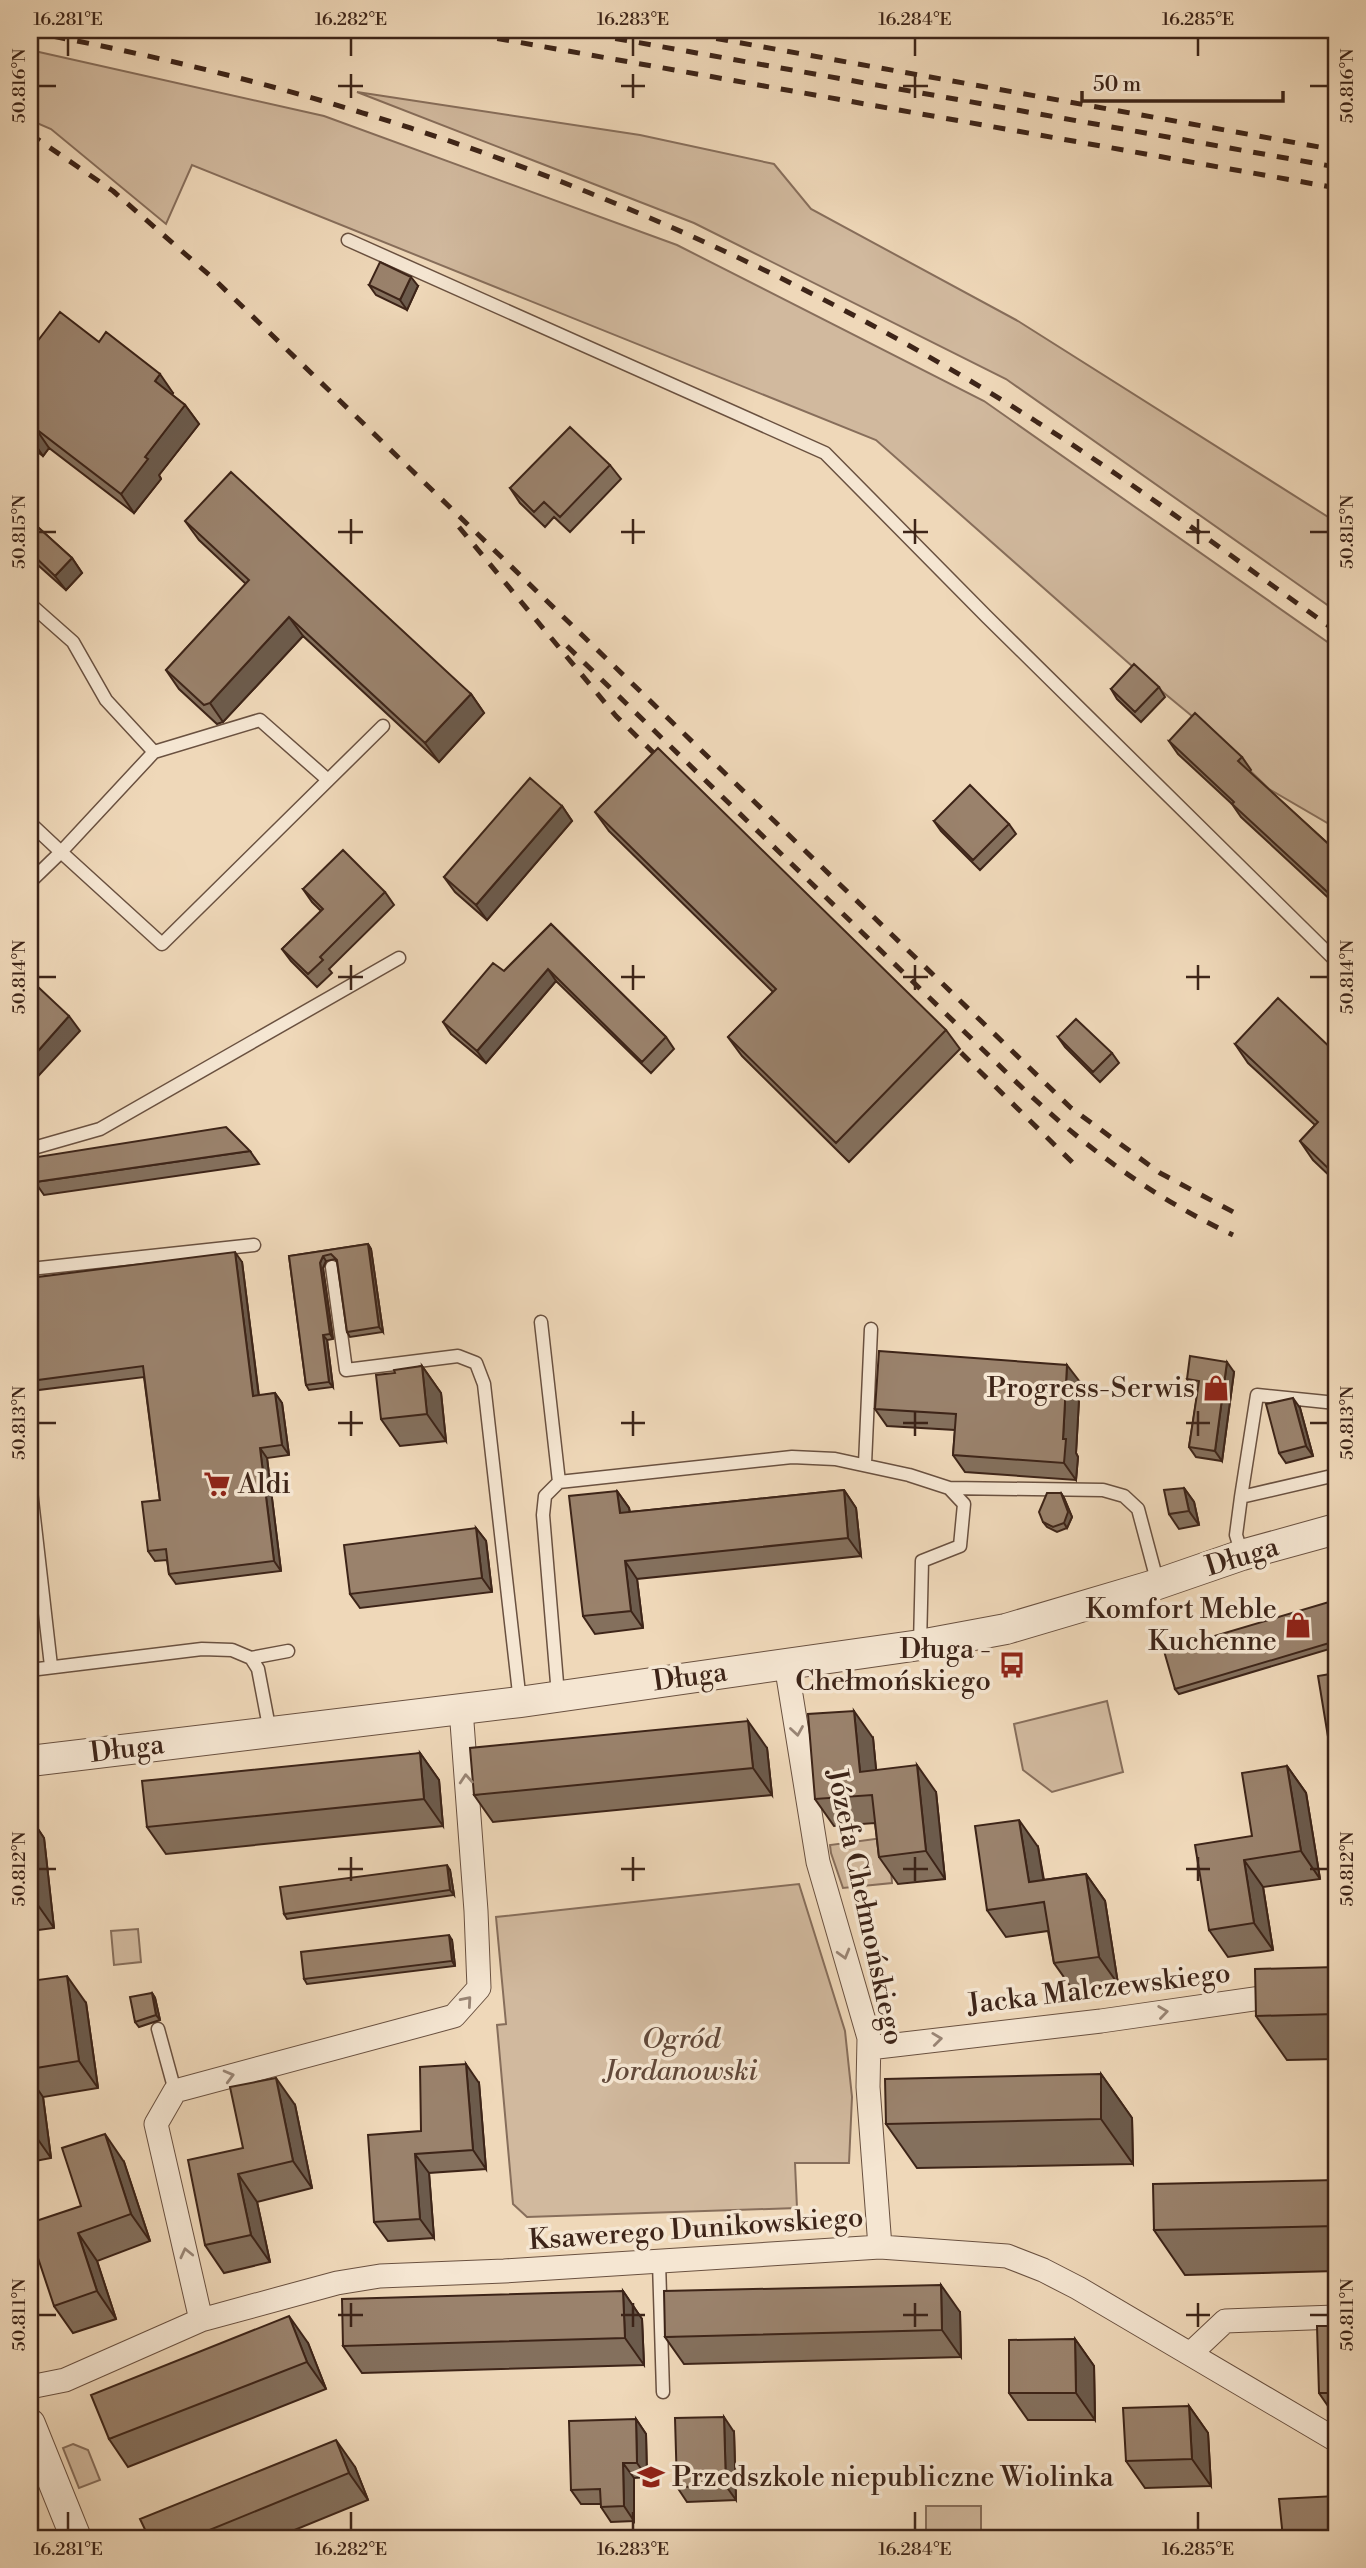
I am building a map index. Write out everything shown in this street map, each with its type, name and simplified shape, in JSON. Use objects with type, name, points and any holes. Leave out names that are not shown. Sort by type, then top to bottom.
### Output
[{"type":"street","name":"Długa","points":[[30,1761],[520,1702],[920,1645],[1006,1629],[1158,1584],[1242,1555],[1336,1529]]},
{"type":"street","name":"Józefa Chełmońskiego","points":[[786,1664],[818,1862],[869,2038],[868,2087],[880,2247]]},
{"type":"street","points":[[201,2320],[156,2124],[175,2091],[454,2016],[478,1988],[476,1911],[461,1709]]},
{"type":"street","name":"Jacka Malczewskiego","points":[[869,2048],[1101,2021],[1336,1987]]},
{"type":"street","name":"Ksawerego Dunikowskiego","points":[[30,2388],[65,2380],[201,2320],[337,2283],[380,2276],[659,2262],[880,2247],[1007,2256],[1043,2270],[1336,2440]]},
{"type":"street","points":[[1190,2354],[1224,2321],[1336,2317]]},
{"type":"street","points":[[30,2424],[76,2538]]},
{"type":"lane","points":[[348,240],[825,453],[1336,961]]},
{"type":"lane","points":[[30,604],[73,642],[106,700],[154,752]]},
{"type":"lane","points":[[30,881],[61,852],[154,752],[260,720],[328,780]]},
{"type":"lane","points":[[30,823],[162,944],[383,726]]},
{"type":"lane","points":[[30,1149],[100,1129],[399,958]]},
{"type":"lane","points":[[30,1269],[254,1245]]},
{"type":"lane","points":[[332,1267],[346,1370],[458,1356],[476,1363],[484,1384],[520,1702]]},
{"type":"lane","points":[[541,1322],[559,1482]]},
{"type":"lane","points":[[865,1464],[871,1329]]},
{"type":"lane","points":[[1242,1555],[1236,1535],[1257,1395],[1336,1403]]},
{"type":"lane","points":[[558,1696],[543,1515],[545,1496],[559,1482],[792,1457],[835,1459],[865,1464],[949,1488],[1103,1490],[1124,1496],[1138,1509],[1158,1584]]},
{"type":"lane","points":[[1241,1497],[1336,1475]]},
{"type":"lane","points":[[30,1482],[51,1666]]},
{"type":"lane","points":[[920,1645],[922,1561],[960,1546],[964,1504],[949,1488]]},
{"type":"lane","points":[[30,1670],[202,1649],[232,1650],[251,1658],[288,1651]]},
{"type":"lane","points":[[251,1658],[262,1681],[270,1733]]},
{"type":"lane","points":[[158,2029],[175,2091]]},
{"type":"lane","points":[[659,2262],[663,2392]]},
{"type":"green space","points":[[30,50],[324,116],[677,245],[984,401],[1336,648],[1336,828],[1269,789],[1204,726],[1141,674],[876,440],[192,165],[166,224],[51,129],[30,120]]},
{"type":"green space","points":[[357,92],[640,135],[774,164],[811,209],[1018,321],[1336,522],[1336,611],[1006,379],[694,223]]},
{"type":"green space","points":[[1107,1701],[1123,1772],[1052,1792],[1023,1770],[1014,1724]]},
{"type":"green space","points":[[882,1839],[889,1844],[892,1883],[843,1888],[830,1845]]},
{"type":"green space","name":"Ogród Jordanowski","points":[[799,1884],[845,2031],[852,2097],[849,2163],[795,2163],[797,2208],[527,2217],[513,2204],[497,2025],[506,2024],[496,1917]]},
{"type":"green space","points":[[138,1929],[141,1962],[114,1965],[111,1931]]},
{"type":"green space","points":[[73,2444],[88,2450],[100,2480],[79,2488],[63,2448]]},
{"type":"green space","points":[[926,2506],[981,2506],[981,2538],[926,2538]]},
{"type":"building","points":[[380,262],[411,277],[400,300],[369,285]]},
{"type":"building","points":[[60,312],[99,342],[106,332],[160,374],[155,381],[185,405],[145,457],[148,459],[121,494],[36,429],[30,437],[30,351]]},
{"type":"building","points":[[570,427],[610,465],[560,517],[544,502],[534,512],[510,488]]},
{"type":"building","points":[[231,472],[471,694],[425,743],[289,617],[210,703],[204,705],[166,670],[249,580],[185,521]]},
{"type":"building","points":[[30,520],[72,558],[55,576],[30,552]]},
{"type":"building","points":[[1134,664],[1159,687],[1135,712],[1111,689]]},
{"type":"building","points":[[1195,713],[1242,757],[1238,761],[1336,851],[1335,899],[1232,804],[1234,802],[1169,741]]},
{"type":"building","points":[[658,748],[946,1030],[836,1143],[728,1037],[776,989],[595,812]]},
{"type":"building","points":[[530,778],[562,806],[476,905],[444,877]]},
{"type":"building","points":[[970,785],[1009,824],[973,860],[934,821]]},
{"type":"building","points":[[343,850],[385,892],[320,957],[323,960],[308,974],[282,949],[323,909],[303,889]]},
{"type":"building","points":[[551,924],[666,1037],[642,1062],[548,969],[477,1051],[443,1022],[493,963],[504,971]]},
{"type":"building","points":[[37,986],[69,1016],[30,1060],[30,994]]},
{"type":"building","points":[[1278,998],[1336,1053],[1336,1176],[1300,1141],[1318,1122],[1235,1044]]},
{"type":"building","points":[[1076,1019],[1112,1053],[1093,1072],[1058,1037]]},
{"type":"building","points":[[226,1127],[250,1151],[35,1182],[31,1158]]},
{"type":"building","points":[[368,1244],[379,1327],[347,1332],[337,1260],[331,1254],[323,1256],[320,1263],[330,1334],[323,1335],[329,1382],[306,1385],[289,1256]]},
{"type":"building","points":[[235,1252],[253,1396],[275,1393],[282,1445],[260,1448],[274,1561],[169,1574],[166,1549],[148,1551],[142,1502],[160,1500],[143,1366],[30,1381],[30,1278]]},
{"type":"building","points":[[879,1351],[1067,1365],[1064,1463],[953,1455],[956,1414],[875,1409]]},
{"type":"building","points":[[1190,1356],[1227,1362],[1215,1451],[1189,1447],[1199,1381],[1187,1379]]},
{"type":"building","points":[[422,1366],[427,1414],[381,1419],[376,1375]]},
{"type":"building","points":[[1293,1398],[1306,1446],[1279,1453],[1266,1404]]},
{"type":"building","points":[[1184,1488],[1189,1511],[1169,1514],[1164,1490]]},
{"type":"building","points":[[844,1490],[848,1538],[625,1561],[631,1611],[583,1616],[569,1496],[617,1491],[620,1513]]},
{"type":"building","points":[[1047,1493],[1061,1493],[1068,1512],[1064,1523],[1053,1527],[1043,1522],[1039,1512]]},
{"type":"building","points":[[476,1528],[482,1578],[350,1594],[344,1545]]},
{"type":"building","points":[[1329,1602],[1336,1624],[1336,1641],[1175,1689],[1164,1651]]},
{"type":"building","points":[[1336,1673],[1336,1760],[1332,1761],[1318,1676]]},
{"type":"building","points":[[854,1711],[860,1772],[917,1765],[926,1851],[879,1857],[872,1795],[815,1799],[808,1714]]},
{"type":"building","points":[[748,1721],[753,1768],[474,1795],[470,1748]]},
{"type":"building","points":[[420,1753],[424,1799],[147,1827],[142,1781]]},
{"type":"building","points":[[1287,1766],[1301,1851],[1244,1860],[1254,1923],[1209,1930],[1195,1845],[1252,1836],[1242,1773]]},
{"type":"building","points":[[1019,1820],[1029,1882],[1086,1874],[1099,1957],[1054,1963],[1044,1902],[987,1910],[975,1826]]},
{"type":"building","points":[[30,1851],[35,1901],[30,1901]]},
{"type":"building","points":[[447,1865],[450,1890],[284,1914],[280,1887]]},
{"type":"building","points":[[449,1935],[452,1961],[304,1979],[301,1952]]},
{"type":"building","points":[[1336,1967],[1336,2014],[1256,2016],[1255,1969]]},
{"type":"building","points":[[67,1976],[79,2061],[30,2069],[30,1981]]},
{"type":"building","points":[[152,1993],[156,2015],[135,2022],[130,1997]]},
{"type":"building","points":[[466,2064],[473,2150],[415,2154],[420,2219],[374,2222],[368,2135],[421,2131],[420,2067]]},
{"type":"building","points":[[1101,2074],[1101,2119],[886,2124],[885,2079]]},
{"type":"building","points":[[276,2078],[293,2161],[238,2174],[251,2235],[205,2245],[188,2160],[243,2148],[230,2087]]},
{"type":"building","points":[[105,2134],[131,2214],[78,2233],[97,2291],[54,2306],[30,2234],[30,2223],[81,2206],[62,2148]]},
{"type":"building","points":[[1336,2180],[1336,2226],[1154,2230],[1153,2184]]},
{"type":"building","points":[[941,2285],[942,2330],[665,2337],[664,2291]]},
{"type":"building","points":[[623,2291],[625,2338],[343,2346],[342,2299]]},
{"type":"building","points":[[289,2316],[307,2362],[109,2439],[91,2395]]},
{"type":"building","points":[[1317,2326],[1336,2326],[1336,2393],[1319,2393]]},
{"type":"building","points":[[1075,2339],[1076,2393],[1009,2393],[1009,2340]]},
{"type":"building","points":[[1189,2406],[1192,2459],[1126,2461],[1123,2408]]},
{"type":"building","points":[[724,2417],[726,2486],[677,2487],[675,2418]]},
{"type":"building","points":[[636,2419],[637,2463],[623,2463],[624,2506],[601,2507],[600,2489],[571,2490],[569,2421]]},
{"type":"building","points":[[336,2440],[349,2473],[190,2538],[149,2538],[140,2519]]},
{"type":"building","points":[[1336,2496],[1336,2538],[1283,2538],[1279,2499]]},
{"type":"railway","points":[[450,30],[1331,187]]},
{"type":"railway","points":[[568,30],[1336,167]]},
{"type":"railway","points":[[669,30],[1336,150]]},
{"type":"railway","points":[[30,32],[163,59],[295,93],[424,133],[552,178],[678,230],[801,288],[920,352],[1037,422],[1151,498],[1336,631]]},
{"type":"railway","points":[[30,134],[113,191],[215,280],[1071,1108],[1160,1173],[1237,1214]]},
{"type":"railway","points":[[459,527],[616,716],[668,767]]},
{"type":"railway","points":[[567,646],[1061,1123],[1142,1184],[1233,1235]]},
{"type":"railway","points":[[944,1036],[1078,1168]]},
{"type":"place","name":"Progress-Serwis","points":[[1216,1388]]},
{"type":"place","name":"Aldi","points":[[217,1484]]},
{"type":"place","name":"Komfort Meble Kuchenne","points":[[1298,1625]]},
{"type":"place","name":"Długa - Chełmońskiego","points":[[1012,1665]]},
{"type":"place","name":"Przedszkole niepubliczne Wiolinka","points":[[651,2477]]}]
